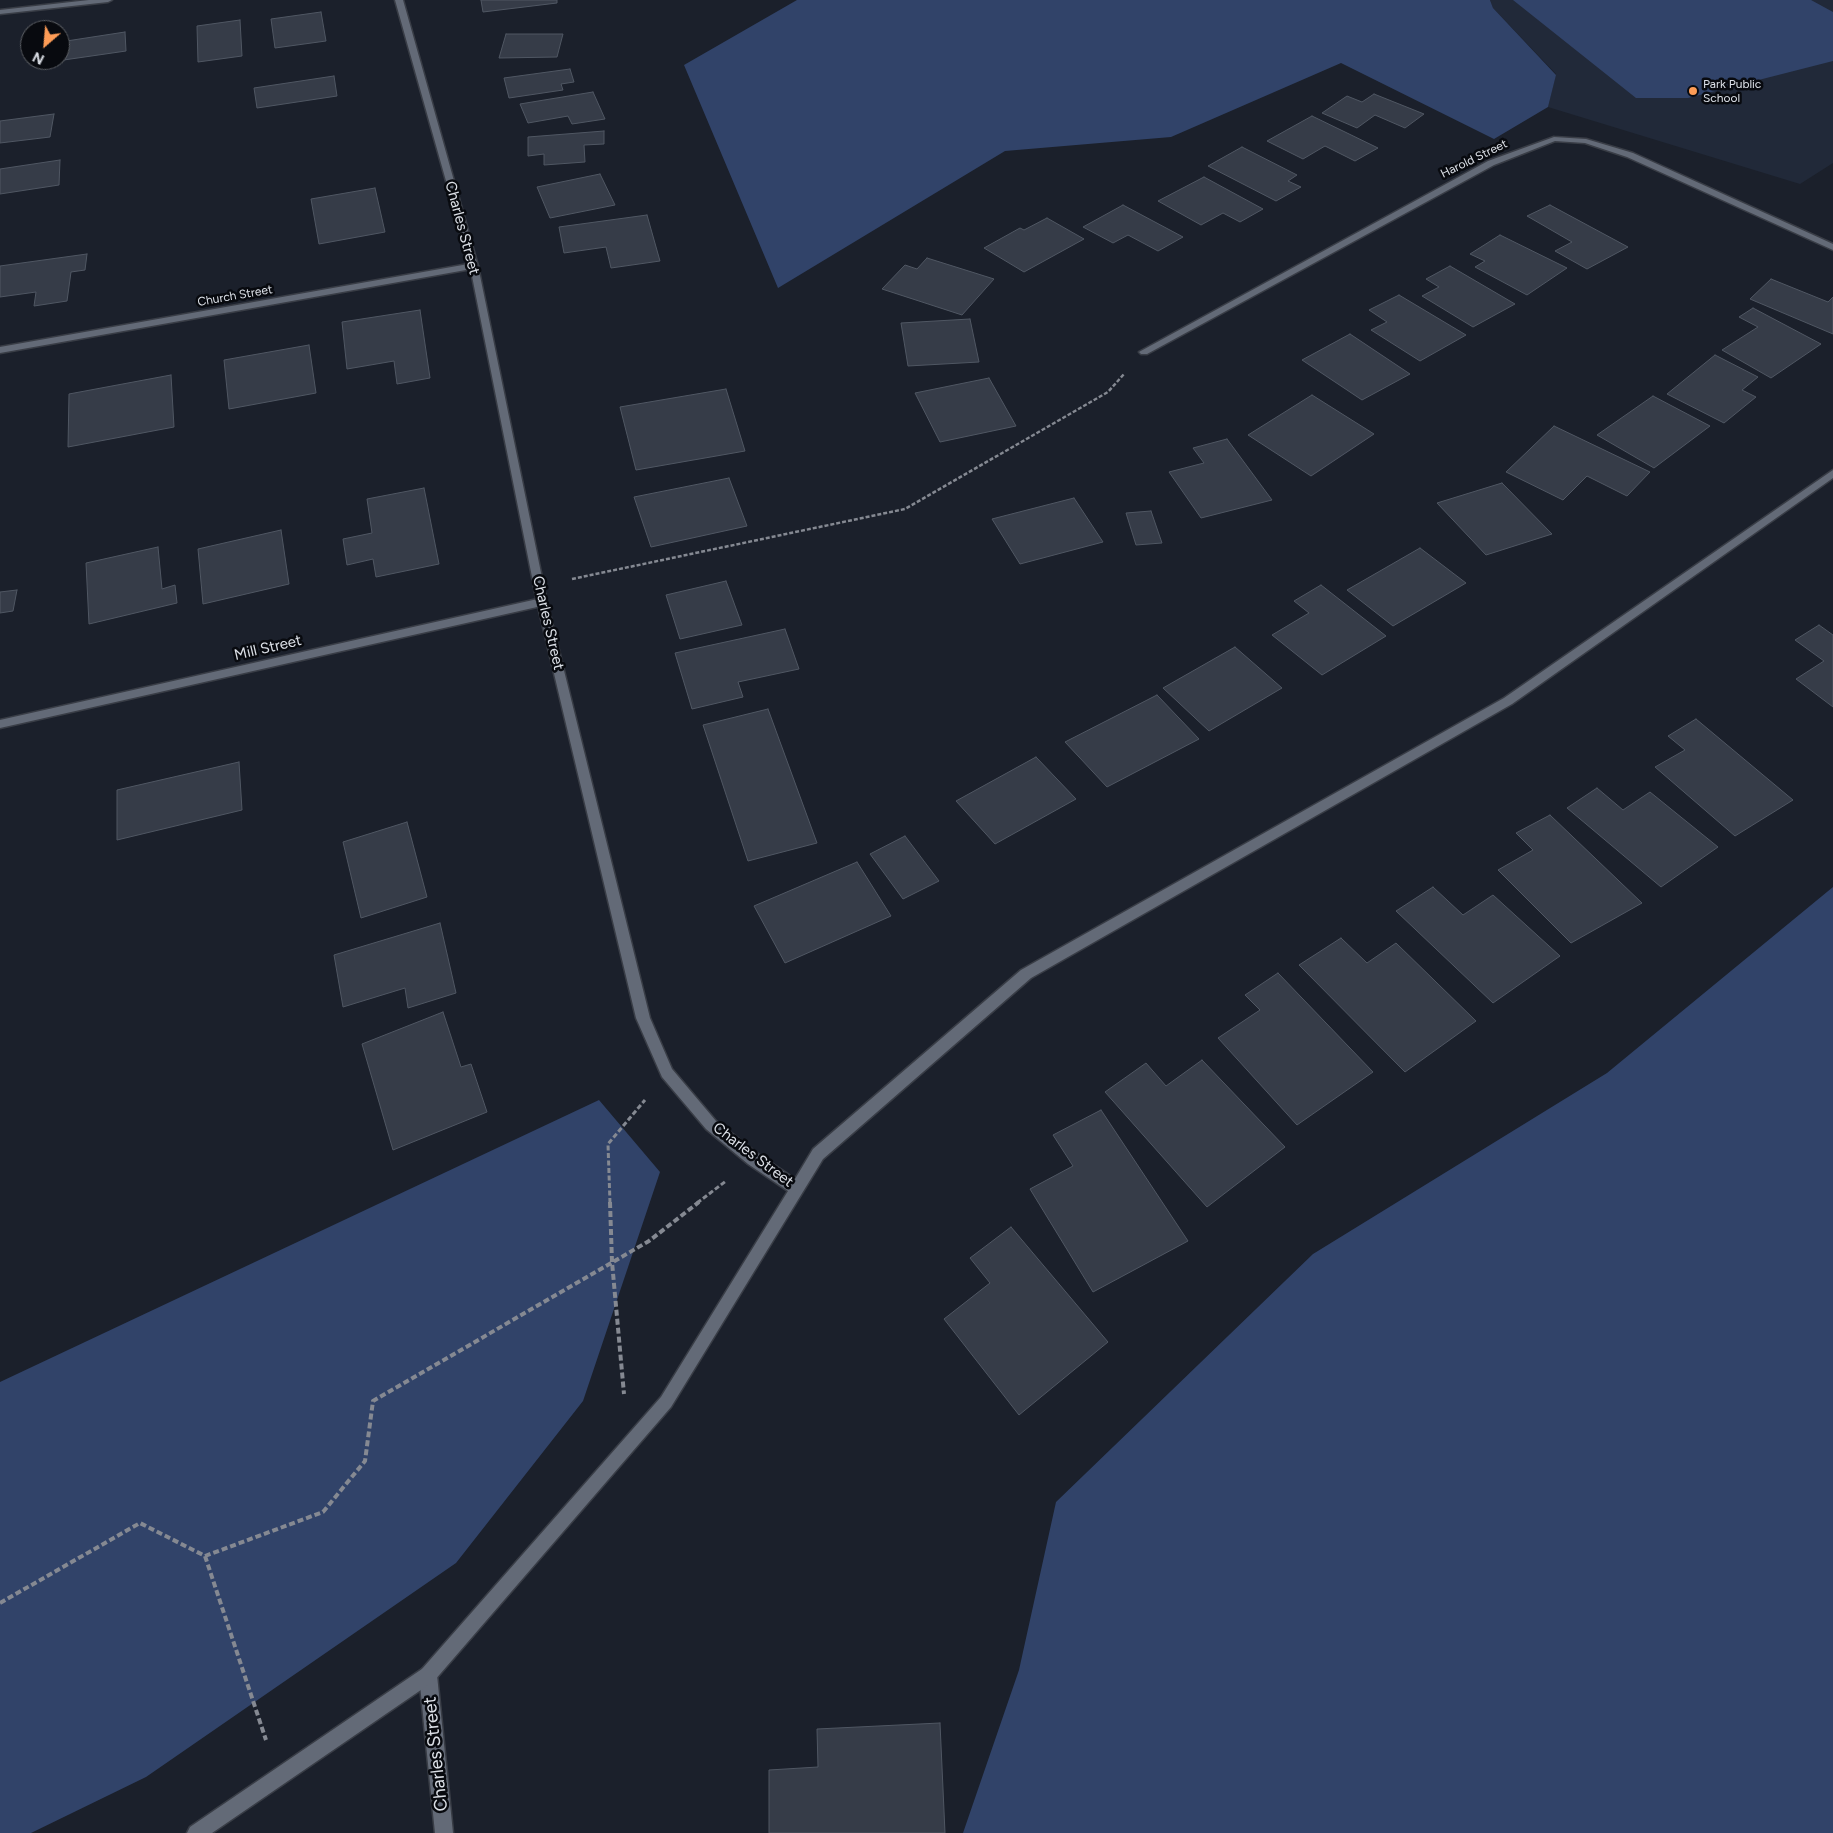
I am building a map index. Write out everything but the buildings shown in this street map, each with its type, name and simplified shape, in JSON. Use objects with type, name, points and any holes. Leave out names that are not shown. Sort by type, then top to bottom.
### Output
[{"type":"street","points":[[0,12],[108,0]]},
{"type":"street","name":"Charles Street","points":[[399,0],[474,266],[542,602],[643,1018],[668,1073],[711,1125],[754,1160],[797,1189]]},
{"type":"street","name":"Harold Street","points":[[1144,352],[1490,163],[1554,139],[1586,142],[1630,155],[1833,247]]},
{"type":"street","name":"Church Street","points":[[0,350],[474,266]]},
{"type":"street","points":[[196,1833],[428,1675],[666,1402],[818,1154],[1026,974],[1508,701],[1833,473]]},
{"type":"street","name":"Mill Street","points":[[0,724],[542,602]]},
{"type":"street","name":"Charles Street","points":[[428,1675],[444,1833]]},
{"type":"path","points":[[539,586],[905,509],[1108,392],[1144,352]]},
{"type":"path","points":[[629,1444],[612,1262],[608,1144],[668,1073]]},
{"type":"path","points":[[205,1556],[323,1512],[364,1460],[373,1401],[649,1241],[754,1160]]},
{"type":"path","points":[[0,1603],[140,1523],[205,1556],[278,1777]]},
{"type":"shaded area","points":[[797,0],[1490,0],[1493,8],[1556,75],[1548,107],[1494,139],[1341,63],[1171,137],[1005,151],[778,288],[684,65]]},
{"type":"shaded area","name":"Park Public School","points":[[1490,0],[1833,0],[1833,163],[1800,184],[1548,107],[1556,74],[1493,8]]},
{"type":"shaded area","points":[[1513,0],[1811,0],[1833,12],[1833,61],[1688,98],[1636,98]]},
{"type":"shaded area","points":[[1833,887],[1833,1833],[963,1833],[1019,1670],[1056,1502],[1313,1254],[1607,1073]]},
{"type":"shaded area","points":[[599,1100],[660,1172],[583,1401],[456,1563],[146,1777],[31,1833],[0,1833],[0,1382]]},
{"type":"place","name":"Park Public School","points":[[1693,91]]}]
